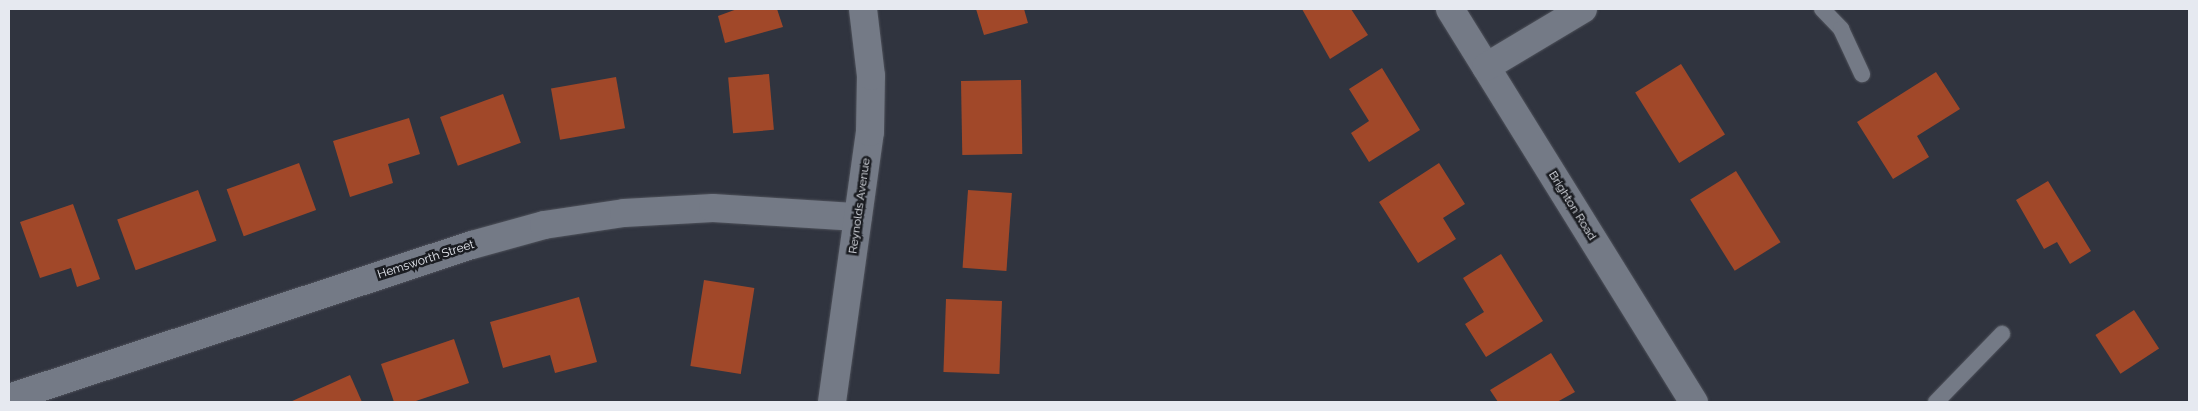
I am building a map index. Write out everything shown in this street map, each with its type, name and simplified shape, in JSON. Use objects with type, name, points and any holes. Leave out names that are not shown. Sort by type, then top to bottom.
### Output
[{"type":"street","name":"Reynolds Avenue","points":[[832,402],[870,132],[871,76],[863,9]]},
{"type":"street","name":"Brighton Road","points":[[1450,9],[1694,402]]},
{"type":"street","points":[[1486,67],[1582,9]]},
{"type":"street","name":"Hemsworth Street","points":[[9,398],[472,244],[544,224],[624,213],[713,208],[858,217]]},
{"type":"lane","points":[[1822,9],[1841,29],[1862,74]]},
{"type":"lane","points":[[1936,402],[2002,334]]},
{"type":"building","points":[[737,9],[777,9],[783,27],[725,43],[718,16]]},
{"type":"building","points":[[976,9],[1024,9],[1028,23],[984,35]]},
{"type":"building","points":[[1302,9],[1351,9],[1368,35],[1330,59]]},
{"type":"building","points":[[1681,64],[1725,134],[1679,163],[1635,93]]},
{"type":"building","points":[[1382,68],[1420,130],[1369,162],[1351,133],[1369,121],[1349,89]]},
{"type":"building","points":[[1936,72],[1960,109],[1917,136],[1929,157],[1893,179],[1857,122]]},
{"type":"building","points":[[769,74],[774,130],[733,133],[728,78]]},
{"type":"building","points":[[616,77],[625,128],[560,140],[551,88]]},
{"type":"building","points":[[1021,80],[1022,154],[962,155],[961,81]]},
{"type":"building","points":[[503,94],[521,143],[458,166],[440,117]]},
{"type":"building","points":[[409,118],[420,154],[388,164],[393,183],[350,197],[333,141]]},
{"type":"building","points":[[299,163],[316,210],[244,236],[227,189]]},
{"type":"building","points":[[1439,163],[1465,204],[1443,218],[1456,239],[1418,263],[1379,202]]},
{"type":"building","points":[[1736,171],[1781,242],[1735,271],[1690,200]]},
{"type":"building","points":[[2048,181],[2091,251],[2070,264],[2057,242],[2044,249],[2016,200]]},
{"type":"building","points":[[198,190],[216,241],[136,270],[117,219]]},
{"type":"building","points":[[968,190],[1012,193],[1006,271],[963,268]]},
{"type":"building","points":[[73,204],[100,279],[77,287],[71,268],[40,278],[20,222]]},
{"type":"building","points":[[1501,254],[1543,321],[1486,357],[1465,324],[1484,312],[1463,278]]},
{"type":"building","points":[[704,280],[754,288],[741,374],[690,366]]},
{"type":"building","points":[[579,297],[597,362],[555,373],[550,355],[503,368],[490,322]]},
{"type":"building","points":[[946,299],[1002,301],[999,374],[943,372]]},
{"type":"building","points":[[2134,310],[2159,349],[2120,374],[2095,335]]},
{"type":"building","points":[[454,339],[469,383],[413,402],[394,402],[381,364]]},
{"type":"building","points":[[1551,353],[1575,392],[1557,402],[1498,402],[1490,390]]},
{"type":"building","points":[[350,375],[362,402],[290,402]]}]
